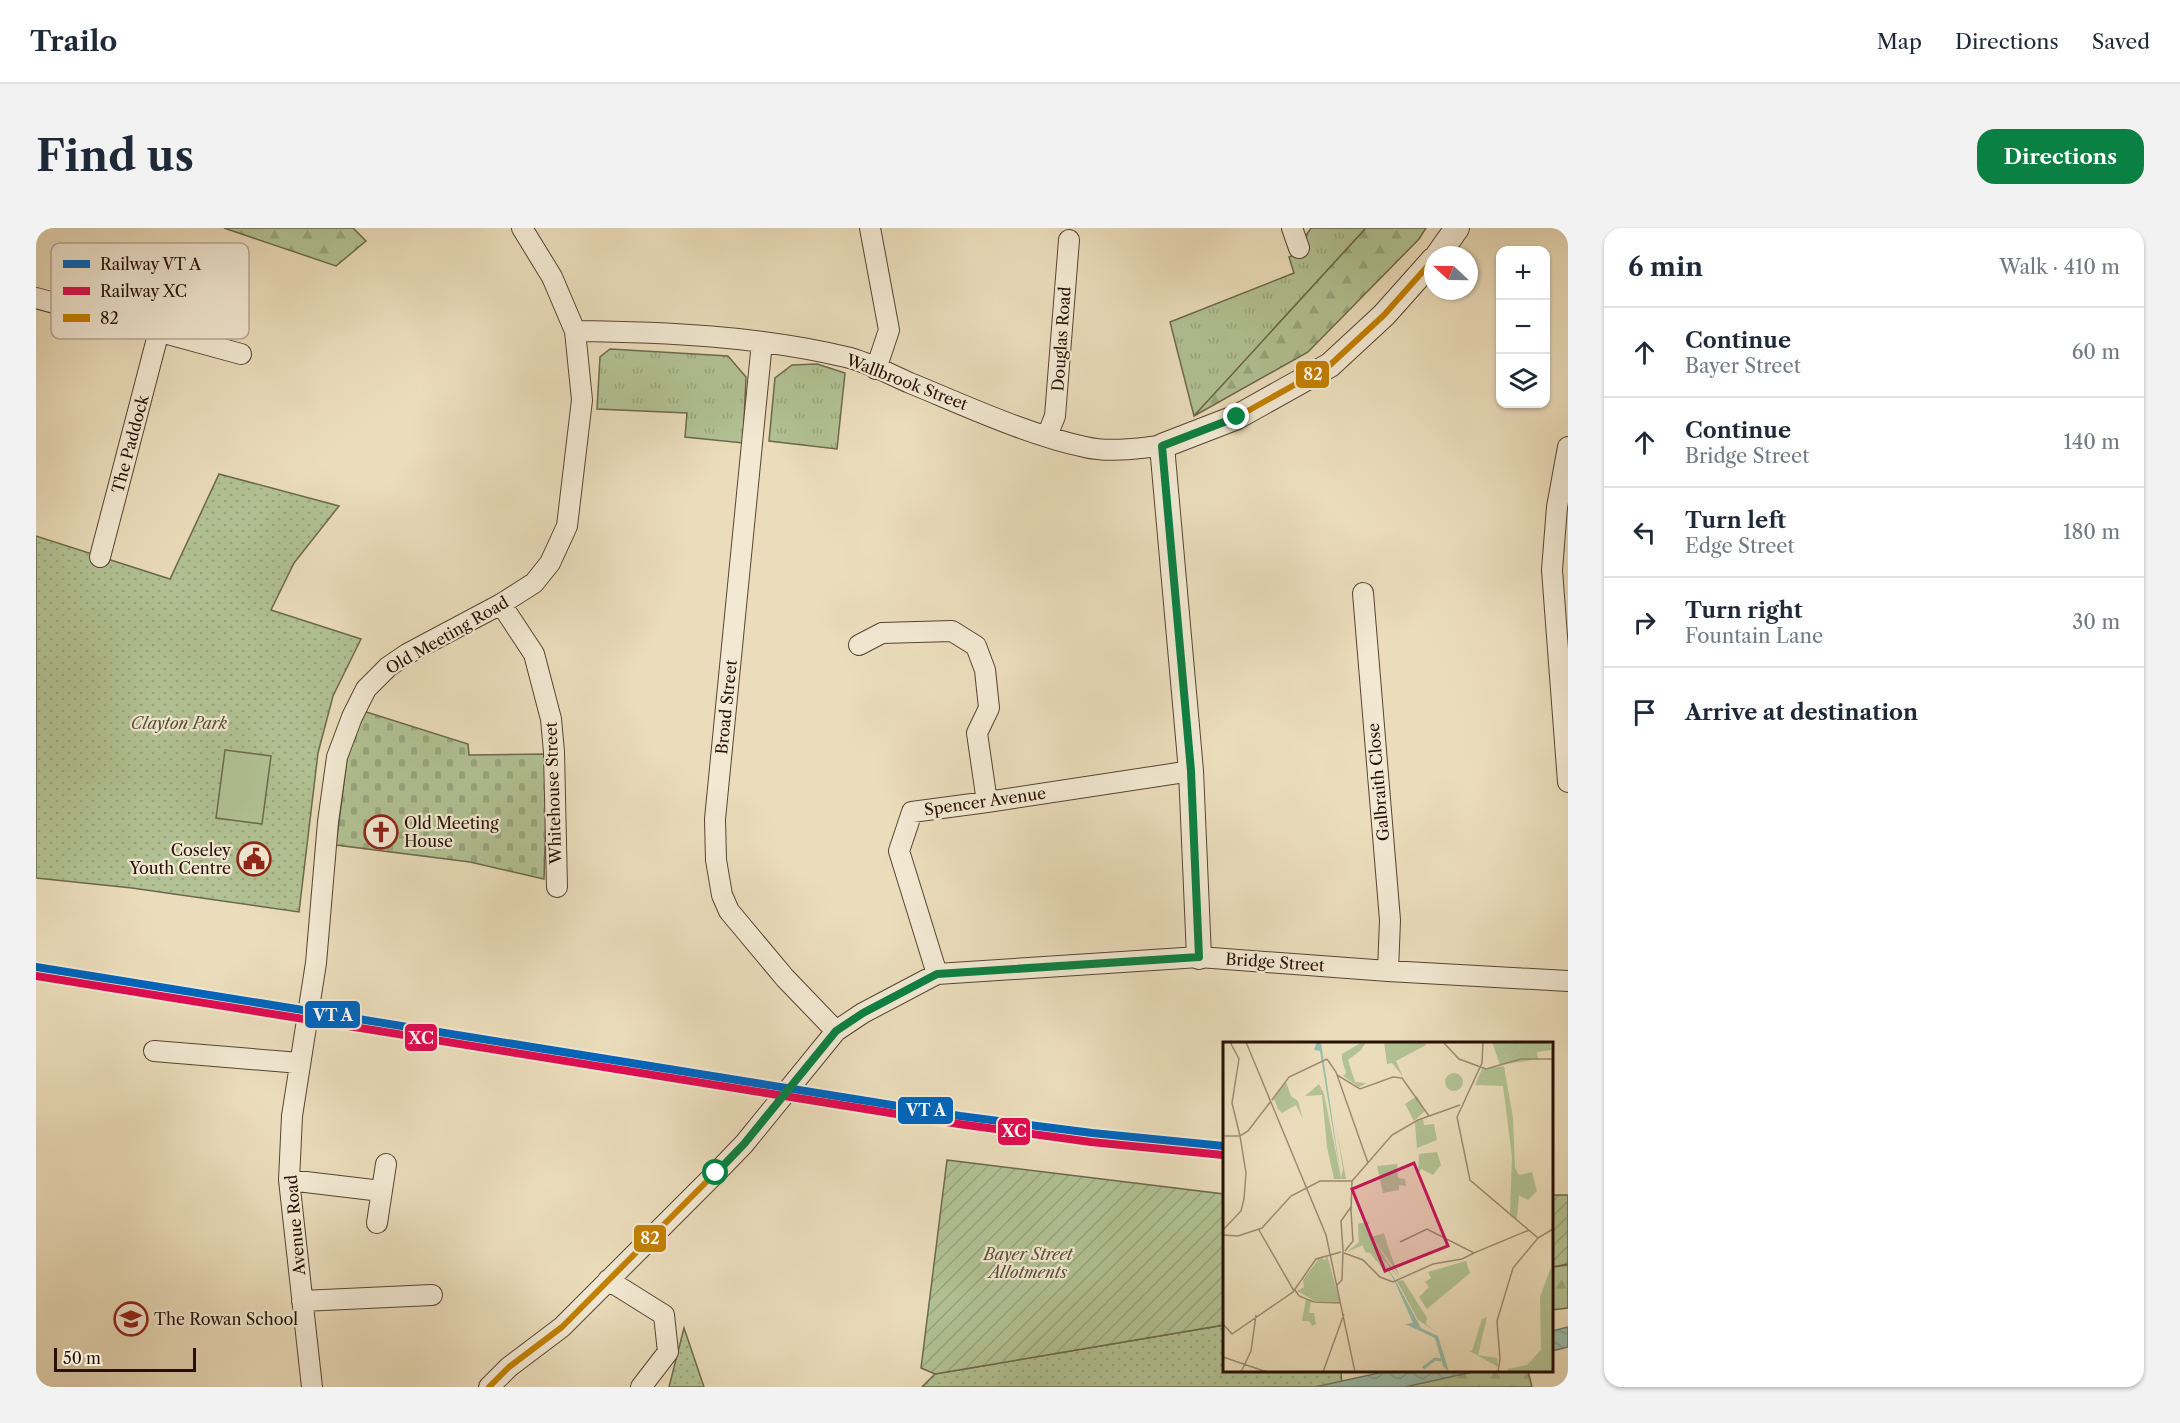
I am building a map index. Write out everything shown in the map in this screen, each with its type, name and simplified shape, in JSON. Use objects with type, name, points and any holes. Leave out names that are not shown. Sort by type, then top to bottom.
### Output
[{"type":"street","name":"Old Meeting Road","points":[[300,1063],[316,963],[328,822],[337,756],[366,688],[388,667],[407,654],[501,604],[534,583],[550,563],[567,526],[582,404],[575,331],[552,277],[522,228]]},
{"type":"street","points":[[870,228],[889,330],[876,369]]},
{"type":"street","points":[[1292,228],[1299,248]]},
{"type":"street","points":[[1444,246],[1457,228]]},
{"type":"street","name":"Douglas Road","points":[[1047,436],[1055,416],[1069,240]]},
{"type":"street","points":[[1199,957],[1191,771],[1162,446],[1237,417],[1330,365],[1384,315],[1424,270]]},
{"type":"street","points":[[36,298],[51,302]]},
{"type":"street","name":"Wallbrook Street","points":[[575,331],[675,334],[762,342],[848,358],[1047,436],[1086,447],[1117,450],[1162,446]]},
{"type":"street","name":"The Paddock","points":[[100,557],[157,339]]},
{"type":"street","points":[[188,339],[241,354]]},
{"type":"street","name":"Broad Street","points":[[762,342],[715,819],[716,860],[722,895],[729,911],[785,978],[830,1038]]},
{"type":"street","points":[[1568,447],[1557,507],[1552,570],[1568,782]]},
{"type":"street","name":"Galbraith Close","points":[[1363,593],[1390,920],[1388,971]]},
{"type":"street","name":"Whitehouse Street","points":[[501,604],[534,654],[551,719],[554,752],[557,886]]},
{"type":"street","points":[[859,645],[882,633],[952,631],[976,646],[985,670],[989,708],[977,733],[987,802]]},
{"type":"street","name":"Spencer Avenue","points":[[937,974],[899,851],[912,812],[1191,771]]},
{"type":"street","name":"Bridge Street","points":[[489,1387],[509,1368],[562,1327],[744,1144],[830,1038],[863,1013],[937,974],[1199,957],[1568,981]]},
{"type":"street","points":[[154,1051],[300,1063]]},
{"type":"street","name":"Avenue Road","points":[[300,1063],[292,1116],[289,1180],[312,1387]]},
{"type":"street","points":[[377,1223],[386,1164]]},
{"type":"street","points":[[289,1180],[381,1191]]},
{"type":"street","points":[[608,1280],[664,1315],[668,1352],[641,1387]]},
{"type":"street","points":[[302,1301],[432,1295]]},
{"type":"green space","points":[[224,228],[353,228],[366,241],[336,266]]},
{"type":"green space","points":[[1311,228],[1366,228],[1194,416],[1170,322],[1294,273],[1289,257],[1307,250],[1305,237]]},
{"type":"green space","points":[[1366,228],[1426,228],[1419,239],[1308,352],[1194,416]]},
{"type":"green space","points":[[610,349],[728,356],[746,377],[743,443],[685,437],[687,413],[597,409],[600,357]]},
{"type":"green space","points":[[817,364],[845,373],[837,449],[769,441],[775,378],[792,365]]},
{"type":"green space","name":"Clayton Park","points":[[219,474],[339,506],[294,563],[271,610],[361,639],[333,696],[318,753],[299,912],[132,888],[36,878],[36,536],[170,579]]},
{"type":"green space","points":[[360,710],[468,744],[469,755],[548,754],[544,879],[470,862],[336,845],[347,759]]},
{"type":"green space","points":[[225,750],[271,756],[262,824],[216,818]]},
{"type":"green space","name":"Bayer Street Allotments","points":[[947,1160],[1223,1194],[1223,1325],[935,1374],[921,1368]]},
{"type":"green space","points":[[1553,1195],[1568,1195],[1568,1264],[1553,1267]]},
{"type":"green space","points":[[1568,1265],[1568,1308],[1553,1310],[1553,1267]]},
{"type":"green space","points":[[1223,1325],[1223,1372],[1341,1372],[1342,1387],[922,1387],[935,1374]]},
{"type":"green space","points":[[684,1328],[704,1387],[669,1387]]},
{"type":"green space","points":[[1463,1372],[1528,1372],[1532,1387],[1400,1387]]},
{"type":"water","points":[[1568,1327],[1568,1347],[1553,1351],[1553,1331]]},
{"type":"water","points":[[1383,1372],[1472,1372],[1405,1387],[1315,1387]]},
{"type":"transit line","name":"82","points":[[1162,446],[1237,417],[1330,365],[1384,315],[1424,270]]},
{"type":"transit line","name":"82","points":[[1162,446],[1191,771],[1199,957]]},
{"type":"transit line","name":"82","points":[[489,1387],[509,1367],[562,1327],[744,1144],[836,1031],[863,1013],[937,974],[1199,957]]},
{"type":"transit line","points":[[36,967],[960,1116],[1092,1133],[1223,1146]]},
{"type":"rail line","name":"XC","points":[[36,976],[959,1124],[1091,1142],[1223,1155]]},
{"type":"place","name":"Old Meeting House","points":[[381,832]]},
{"type":"place","name":"Coseley Youth Centre","points":[[254,859]]},
{"type":"place","name":"The Rowan School","points":[[131,1319]]},
{"type":"route","points":[[716,1173],[744,1144],[836,1031],[863,1013],[937,974],[1199,957],[1191,771],[1162,446],[1237,417]]}]
